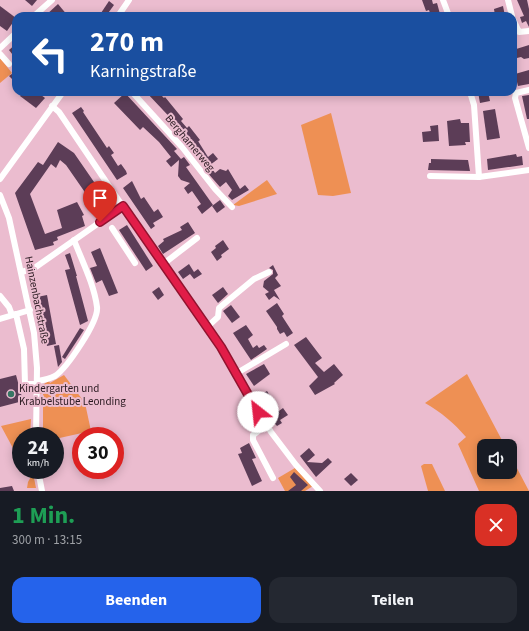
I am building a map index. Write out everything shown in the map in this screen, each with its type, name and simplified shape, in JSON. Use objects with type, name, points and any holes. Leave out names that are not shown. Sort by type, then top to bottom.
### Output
[{"type":"street","points":[[38,12],[52,0]]},
{"type":"street","points":[[121,12],[129,0]]},
{"type":"street","points":[[443,0],[448,12]]},
{"type":"street","points":[[508,0],[512,12]]},
{"type":"street","points":[[517,27],[519,32],[529,31]]},
{"type":"street","points":[[0,48],[12,37]]},
{"type":"street","points":[[0,54],[9,64]]},
{"type":"street","points":[[517,94],[529,90]]},
{"type":"street","points":[[0,179],[60,96]]},
{"type":"street","name":"Berghamerweg","points":[[136,96],[182,147],[215,189],[232,207]]},
{"type":"street","points":[[471,96],[474,105],[480,177]]},
{"type":"street","points":[[515,96],[528,139],[529,148]]},
{"type":"street","points":[[52,106],[59,112],[162,264],[207,327],[237,374],[266,425],[284,451],[320,491]]},
{"type":"street","points":[[430,176],[480,177],[529,170]]},
{"type":"street","name":"Hainzenbachstraße","points":[[0,195],[9,218],[36,341],[36,427]]},
{"type":"street","points":[[21,272],[33,269],[123,206]]},
{"type":"street","points":[[112,228],[135,263]]},
{"type":"street","points":[[162,264],[197,238]]},
{"type":"street","points":[[0,296],[14,315],[24,349],[25,384],[43,381],[56,376],[67,365],[91,327],[97,311],[92,289],[74,240]]},
{"type":"street","points":[[207,327],[218,317],[219,308],[254,279],[269,272]]},
{"type":"street","points":[[0,319],[30,310]]},
{"type":"street","points":[[237,374],[286,344]]},
{"type":"street","points":[[266,425],[253,435],[253,440],[273,478]]},
{"type":"street","points":[[40,479],[42,491]]},
{"type":"shaded area","points":[[0,58],[12,73],[0,83]]},
{"type":"shaded area","points":[[331,113],[351,193],[333,196],[318,195],[301,125]]},
{"type":"shaded area","points":[[267,180],[277,194],[239,206],[233,205]]},
{"type":"shaded area","points":[[467,374],[501,439],[477,439],[477,479],[517,479],[517,468],[529,491],[479,491],[458,444],[466,437],[447,418],[425,403]]},
{"type":"shaded area","points":[[64,375],[85,403],[90,427],[72,427],[72,435],[64,437],[64,427],[43,427],[43,393],[40,394],[40,392],[45,383],[49,381],[50,383]]},
{"type":"shaded area","points":[[31,419],[31,427],[12,427],[12,446],[1,426]]},
{"type":"shaded area","points":[[424,464],[432,464],[445,491],[428,491],[421,466]]},
{"type":"shaded area","points":[[295,468],[313,486],[305,491],[285,491],[278,478]]},
{"type":"shaded area","points":[[30,479],[34,479],[36,488],[27,488]]},
{"type":"building","points":[[25,0],[37,0],[32,6]]},
{"type":"building","points":[[422,0],[432,0],[433,4],[437,3],[439,12],[430,12],[429,10],[426,11]]},
{"type":"building","points":[[517,0],[527,0],[529,9],[529,27],[526,21],[522,23],[520,17],[524,16]]},
{"type":"building","points":[[109,1],[114,5],[109,12],[102,12]]},
{"type":"building","points":[[58,4],[65,12],[49,12]]},
{"type":"building","points":[[0,6],[12,15],[12,24],[7,31],[0,26]]},
{"type":"building","points":[[503,6],[504,12],[494,12],[494,9]]},
{"type":"building","points":[[529,45],[529,58],[517,58],[517,49]]},
{"type":"building","points":[[529,70],[529,84],[518,86],[517,73]]},
{"type":"building","points":[[529,95],[529,119],[527,119],[522,96]]},
{"type":"building","points":[[20,96],[42,96],[45,98],[36,108]]},
{"type":"building","points":[[122,96],[128,96],[177,149],[174,151],[181,159],[184,157],[190,165],[186,167],[213,205],[202,214],[197,207],[201,204],[192,191],[188,194],[184,188],[190,183],[181,180],[178,176],[179,160],[171,167],[166,161],[171,157],[159,142],[143,127],[140,130],[114,103]]},
{"type":"building","points":[[150,96],[165,97],[183,119],[181,121],[187,128],[189,126],[200,140],[195,144]]},
{"type":"building","points":[[479,96],[489,96],[490,101],[480,103]]},
{"type":"building","points":[[81,107],[107,148],[109,146],[114,153],[111,155],[118,166],[121,164],[126,171],[127,174],[117,180],[72,113]]},
{"type":"building","points":[[495,109],[500,138],[487,140],[483,111]]},
{"type":"building","points":[[460,119],[461,123],[469,123],[470,142],[465,142],[466,145],[449,146],[447,121]]},
{"type":"building","points":[[438,125],[439,141],[423,142],[422,132],[431,131],[430,126]]},
{"type":"building","points":[[198,141],[208,157],[213,153],[218,159],[206,168],[201,162],[203,160],[197,152],[194,155],[191,150],[191,147]]},
{"type":"building","points":[[58,142],[74,153],[103,195],[107,192],[110,197],[91,210],[87,204],[91,201],[66,165],[60,160],[56,168],[51,164],[30,194],[45,234],[62,228],[57,210],[77,202],[84,215],[82,216],[85,226],[57,237],[58,240],[53,242],[54,245],[35,250],[15,193],[38,162],[43,165]]},
{"type":"building","points":[[516,154],[517,157],[522,156],[523,165],[488,170],[487,159]]},
{"type":"building","points":[[431,159],[468,160],[470,171],[428,170]]},
{"type":"building","points":[[211,167],[215,173],[220,169],[226,171],[228,169],[240,189],[245,185],[249,190],[232,200],[228,196],[232,190],[226,182],[220,187],[206,171]]},
{"type":"building","points":[[132,181],[141,199],[144,197],[154,212],[158,209],[163,217],[153,223],[155,226],[151,229],[123,188]]},
{"type":"building","points":[[220,200],[225,207],[217,213],[212,206]]},
{"type":"building","points":[[188,222],[195,233],[163,254],[158,246],[164,241],[163,239],[182,230],[180,227]]},
{"type":"building","points":[[127,225],[153,266],[146,271],[119,230]]},
{"type":"building","points":[[223,240],[229,249],[221,255],[222,257],[217,261],[211,252],[216,248],[215,246]]},
{"type":"building","points":[[100,248],[118,293],[109,296],[102,280],[96,283],[90,268],[97,266],[91,252]]},
{"type":"building","points":[[70,253],[88,321],[80,325],[65,270],[70,269],[65,255]]},
{"type":"building","points":[[189,264],[194,272],[198,269],[202,274],[194,279],[190,274],[183,279],[178,272]]},
{"type":"building","points":[[273,265],[278,275],[275,278],[281,286],[274,290],[280,300],[274,296],[269,300],[265,294],[269,292],[263,287],[264,281],[273,274],[273,270],[269,268]]},
{"type":"building","points":[[159,287],[164,295],[158,300],[152,292]]},
{"type":"building","points":[[223,287],[228,294],[218,303],[212,295]]},
{"type":"building","points":[[47,295],[56,344],[47,346],[37,297]]},
{"type":"building","points":[[277,303],[284,314],[282,316],[293,333],[287,337],[284,332],[280,334],[266,311]]},
{"type":"building","points":[[231,305],[240,317],[232,323],[223,311]]},
{"type":"building","points":[[246,325],[253,335],[248,339],[253,348],[257,345],[259,348],[264,345],[267,349],[251,360],[233,333]]},
{"type":"building","points":[[80,328],[84,330],[65,359],[62,357]]},
{"type":"building","points":[[306,337],[322,358],[315,363],[324,372],[334,364],[343,375],[334,383],[335,384],[315,395],[309,386],[318,377],[294,345]]},
{"type":"building","points":[[59,345],[62,362],[58,367],[54,346]]},
{"type":"building","points":[[264,364],[270,374],[254,386],[246,374]]},
{"type":"building","name":"Kindergarten und Krabbelstube Leonding","points":[[16,375],[23,401],[0,407],[0,379]]},
{"type":"building","points":[[267,391],[279,411],[283,408],[288,415],[280,420],[282,423],[277,426],[269,417],[270,416],[259,396]]},
{"type":"building","points":[[249,443],[256,458],[252,459],[262,481],[252,486],[238,454],[242,453],[240,448]]},
{"type":"building","points":[[309,448],[315,455],[307,462],[322,463],[328,458],[332,462],[316,477],[300,456]]},
{"type":"building","points":[[294,472],[308,485],[301,491],[288,491],[296,485],[290,477]]},
{"type":"building","points":[[351,473],[358,480],[351,486],[344,479]]},
{"type":"building","points":[[12,486],[14,491],[0,491],[0,488]]},
{"type":"place","name":"Kindergarten und Krabbelstube Leonding","points":[[11,394]]},
{"type":"route","points":[[100,222],[123,206],[161,263],[221,347],[258,412]]}]
